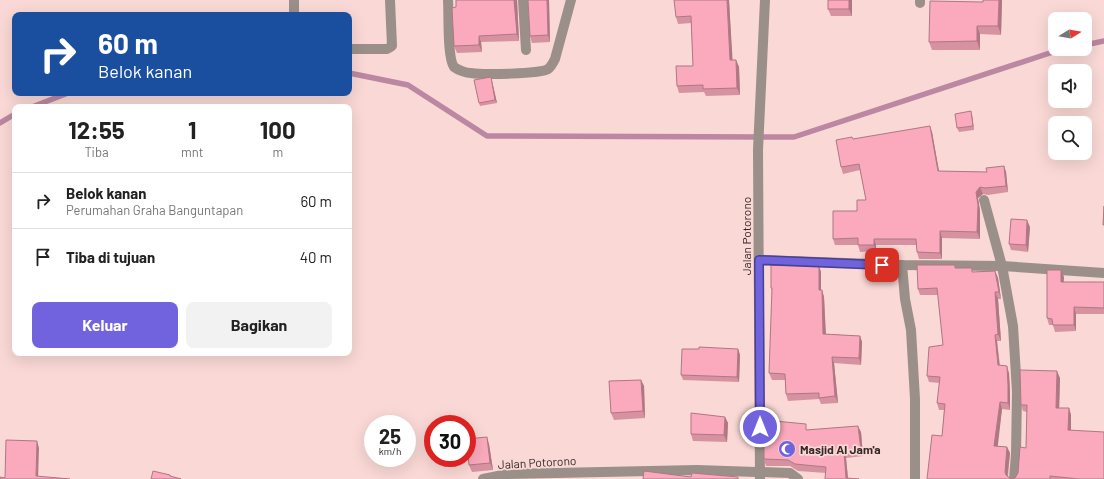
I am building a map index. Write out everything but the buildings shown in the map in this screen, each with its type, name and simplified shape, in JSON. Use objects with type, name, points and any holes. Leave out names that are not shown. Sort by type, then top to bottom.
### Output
[{"type":"street","points":[[294,0],[294,12]]},
{"type":"street","points":[[352,49],[387,49],[392,46],[390,0]]},
{"type":"street","points":[[448,0],[450,56],[454,67],[472,74],[488,74],[547,70],[555,59],[571,0]]},
{"type":"street","points":[[523,0],[526,50]]},
{"type":"street","name":"Jalan Potorono","points":[[484,479],[508,474],[696,470],[760,476],[758,150],[765,0]]},
{"type":"street","points":[[984,200],[1002,266],[1013,326],[1017,392],[1014,479]]},
{"type":"street","points":[[759,260],[902,265],[1002,266],[1104,272]]},
{"type":"street","points":[[902,265],[905,299],[911,330],[915,399],[916,479]]},
{"type":"street","points":[[760,476],[790,473],[798,479]]},
{"type":"waterway","points":[[1092,44],[1104,41]]},
{"type":"waterway","points":[[352,74],[408,85],[487,136],[794,137],[1048,54]]},
{"type":"waterway","points":[[40,104],[60,96]]},
{"type":"waterway","points":[[0,123],[12,116]]},
{"type":"place","name":"Masjid Al Jam'a","points":[[787,449]]},
{"type":"route","points":[[760,427],[759,260],[882,265]]}]
